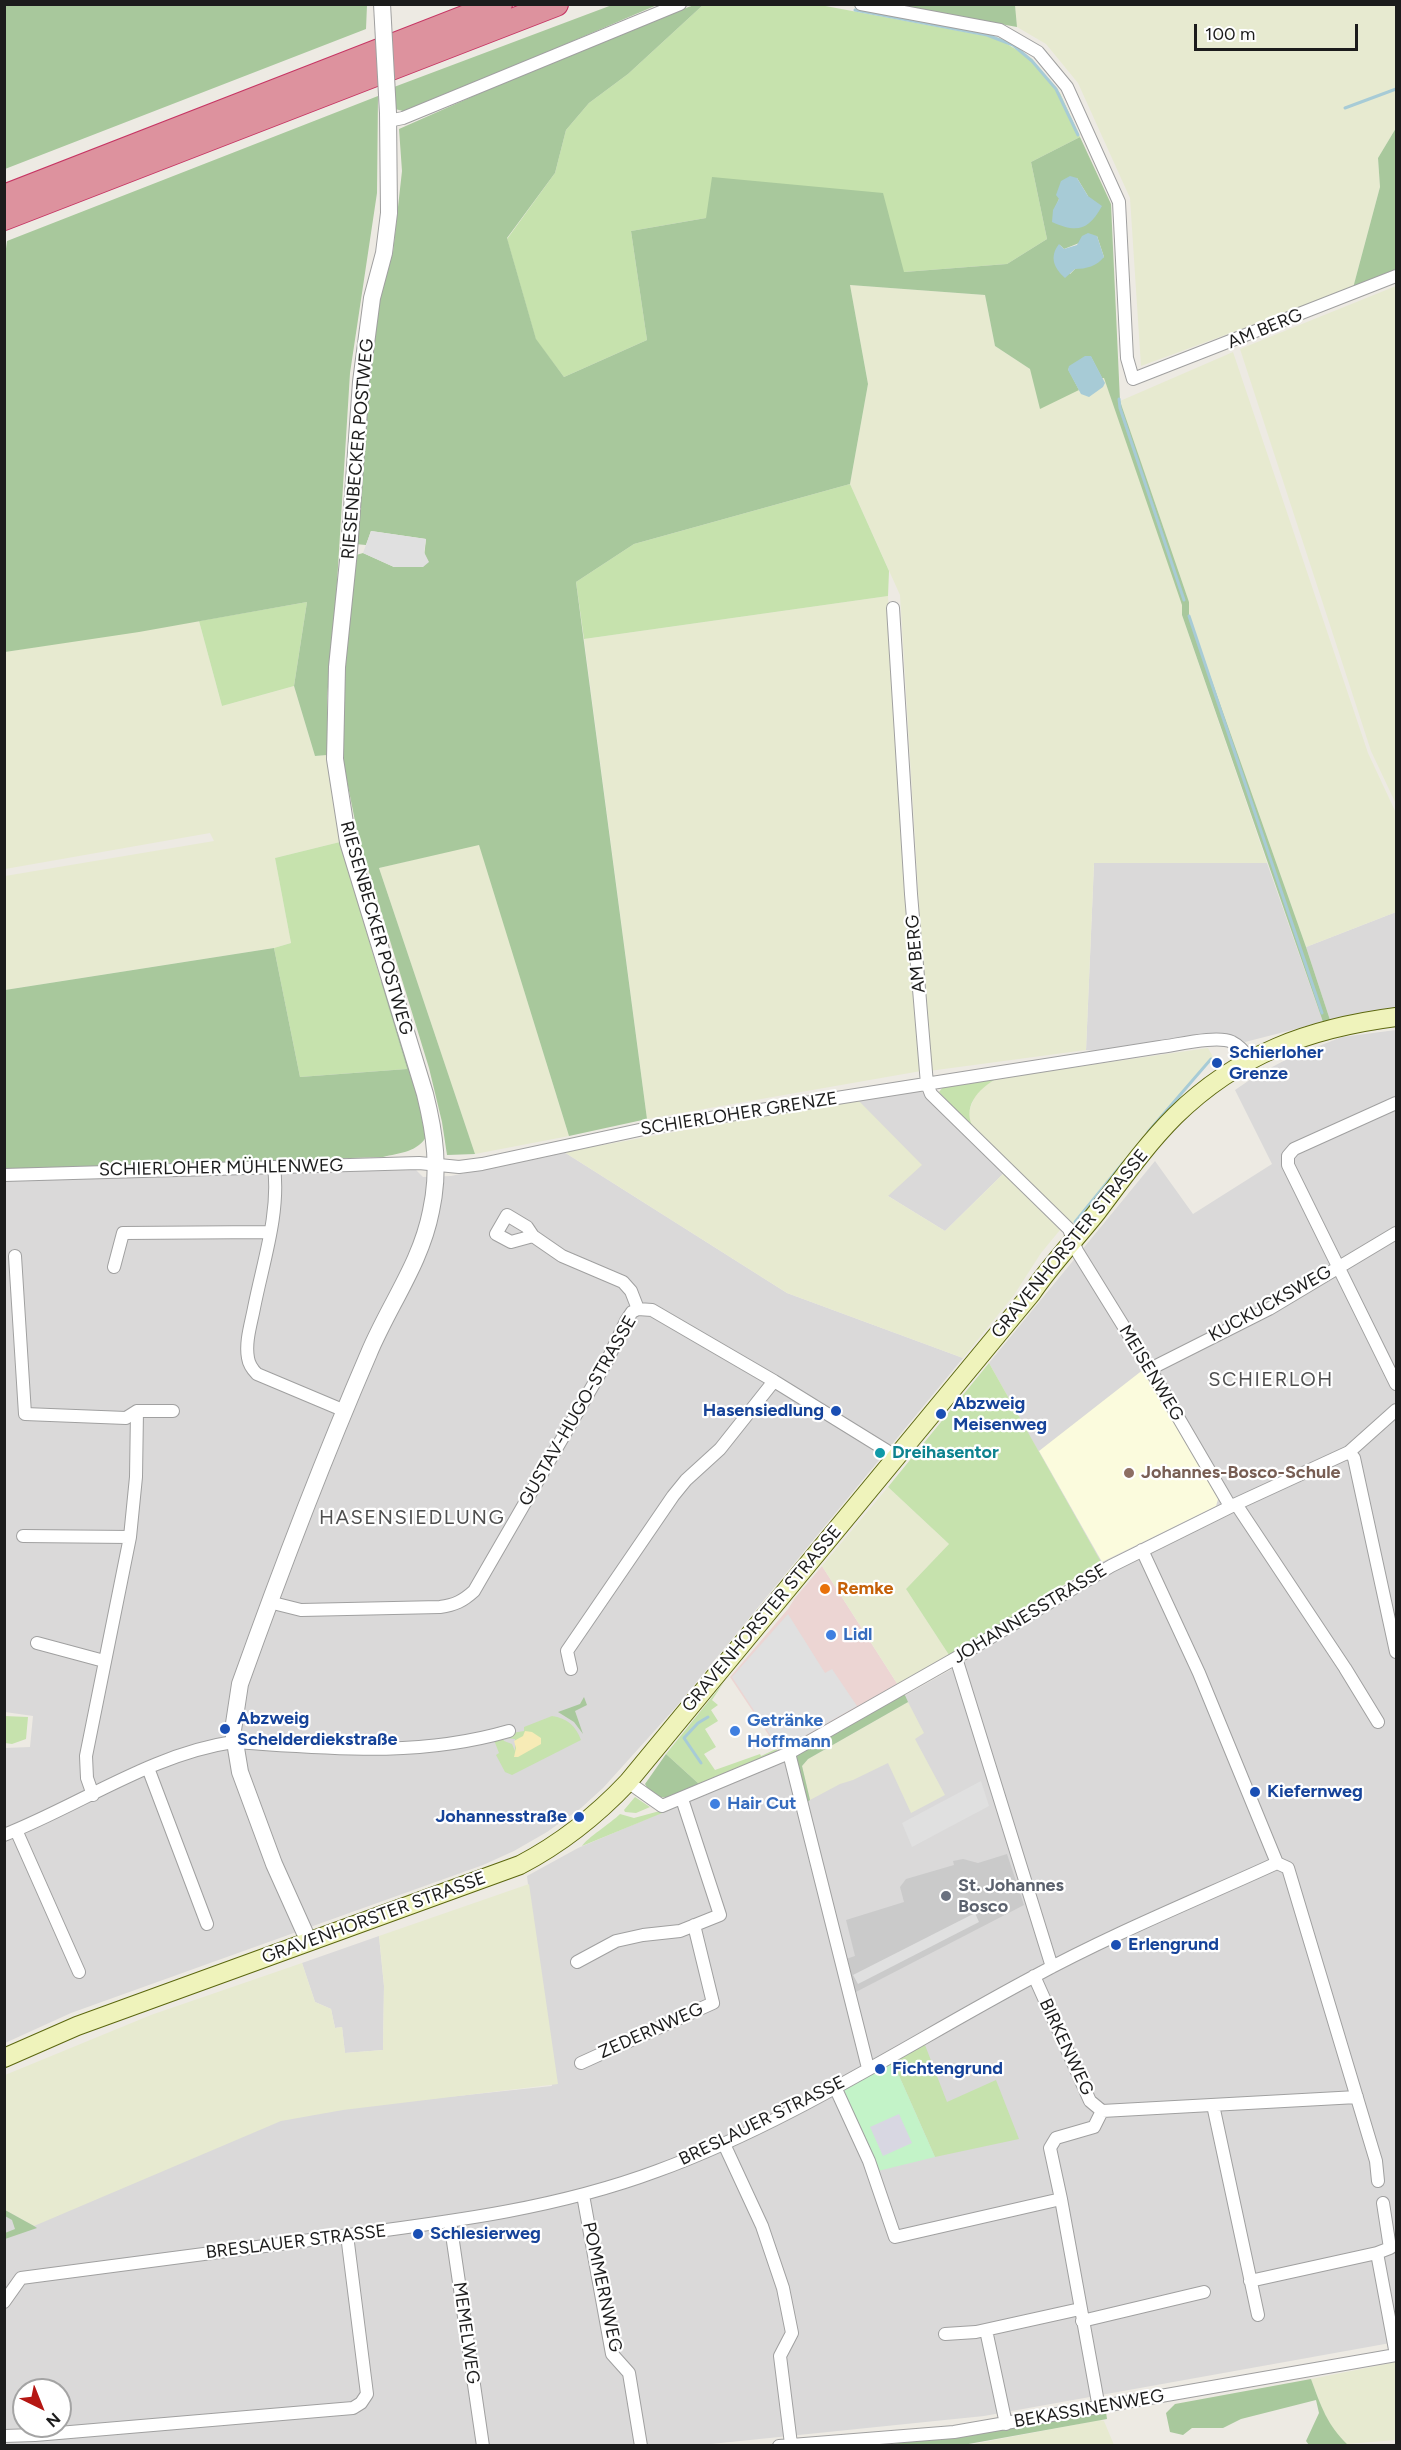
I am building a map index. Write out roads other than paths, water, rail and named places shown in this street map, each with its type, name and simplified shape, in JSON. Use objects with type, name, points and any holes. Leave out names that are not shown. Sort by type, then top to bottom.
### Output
[{"type":"highway","points":[[4,197],[501,4]]},
{"type":"highway","points":[[4,218],[556,4]]},
{"type":"main road","name":"GRAVENHORSTER STRASSE","points":[[4,2058],[77,2026],[520,1865],[569,1837],[599,1812],[628,1782],[1176,1115],[1217,1081],[1250,1059],[1284,1043],[1342,1025],[1396,1017]]},
{"type":"street","name":"RIESENBECKER POSTWEG","points":[[309,1942],[250,1802],[233,1742],[234,1717],[240,1684],[269,1602],[370,1349],[402,1290],[418,1252],[431,1213],[437,1165],[435,1134],[425,1094],[348,842],[335,759],[338,667],[361,382],[372,298],[384,253],[389,213],[388,117],[382,4]]},
{"type":"street","points":[[388,117],[404,118],[680,4]]},
{"type":"street","name":"AM BERG","points":[[861,4],[1000,30],[1038,52],[1067,87],[1119,202],[1127,358],[1133,379],[1396,276]]},
{"type":"street","name":"AM BERG","points":[[893,608],[911,894],[927,1084]]},
{"type":"street","name":"SCHIERLOHER GRENZE","points":[[437,1165],[459,1167],[482,1164],[652,1127],[1160,1047],[1222,1040],[1233,1042],[1250,1059]]},
{"type":"street","points":[[927,1084],[931,1094],[1068,1229],[1072,1240]]},
{"type":"street","points":[[1396,1103],[1294,1149],[1288,1156],[1288,1165],[1338,1267],[1396,1233]]},
{"type":"street","name":"SCHIERLOHER MÜHLENWEG","points":[[4,1175],[419,1163],[437,1165]]},
{"type":"street","points":[[274,1167],[276,1182],[274,1211],[249,1332],[247,1357],[250,1366],[257,1374],[345,1411]]},
{"type":"street","points":[[114,1267],[123,1233],[269,1232]]},
{"type":"street","points":[[533,1236],[576,1263],[623,1282],[631,1291],[638,1309]]},
{"type":"street","name":"MEISENWEG","points":[[1072,1240],[1233,1505],[1345,1668],[1378,1722]]},
{"type":"street","points":[[15,1256],[25,1414],[126,1418],[137,1411],[173,1411]]},
{"type":"street","name":"KUCKUCKSWEG","points":[[1150,1369],[1269,1309],[1338,1267],[1396,1384]]},
{"type":"street","name":"GUSTAV-HUGO-STRASSE","points":[[269,1602],[300,1610],[440,1607],[454,1605],[464,1600],[474,1591],[607,1361],[626,1321],[632,1312],[638,1309],[652,1310],[897,1456]]},
{"type":"street","points":[[571,1669],[567,1651],[673,1496],[686,1480],[720,1449],[774,1381]]},
{"type":"street","name":"JOHANNESSTRASSE","points":[[628,1782],[658,1805],[682,1799],[789,1753],[1142,1550],[1349,1452],[1396,1410]]},
{"type":"street","points":[[93,1795],[87,1778],[86,1756],[130,1537],[136,1477],[137,1411]]},
{"type":"street","points":[[1349,1452],[1354,1458],[1396,1652]]},
{"type":"street","points":[[23,1536],[130,1537]]},
{"type":"street","points":[[1142,1550],[1199,1673],[1277,1863],[1288,1868],[1376,2162],[1378,2181]]},
{"type":"street","points":[[37,1642],[104,1661]]},
{"type":"street","points":[[956,1658],[1052,1967]]},
{"type":"street","points":[[79,1972],[10,1832],[148,1768],[217,1744],[233,1742],[410,1749],[451,1745],[509,1731]]},
{"type":"street","points":[[789,1753],[868,2068]]},
{"type":"street","points":[[148,1768],[207,1924]]},
{"type":"street","points":[[577,1962],[616,1941],[680,1931],[720,1914],[682,1799]]},
{"type":"street","name":"BRESLAUER STRASSE","points":[[4,2302],[21,2278],[504,2214],[656,2172],[724,2144],[835,2087],[1052,1967],[1277,1863]]},
{"type":"street","name":"ZEDERNWEG","points":[[581,2062],[713,2003],[694,1925]]},
{"type":"street","name":"BIRKENWEG","points":[[1034,1976],[1090,2101],[1102,2111],[1357,2097]]},
{"type":"street","points":[[835,2087],[868,2161],[895,2237],[1060,2199]]},
{"type":"street","points":[[1213,2105],[1258,2314]]},
{"type":"street","points":[[1099,2408],[1050,2148],[1056,2138],[1094,2127],[1102,2111]]},
{"type":"street","points":[[724,2144],[762,2226],[783,2288],[792,2332],[780,2356],[785,2445]]},
{"type":"street","name":"POMMERNWEG","points":[[583,2194],[612,2354],[629,2373],[641,2445]]},
{"type":"street","points":[[1250,2281],[1377,2253],[1390,2248],[1383,2204]]},
{"type":"street","name":"MEMELWEG","points":[[450,2221],[483,2445]]},
{"type":"street","points":[[4,2436],[353,2408],[361,2403],[367,2394],[347,2235]]},
{"type":"street","points":[[1377,2253],[1396,2355]]},
{"type":"street","points":[[945,2334],[1081,2315],[1204,2292]]},
{"type":"street","points":[[986,2330],[1006,2424]]},
{"type":"street","name":"BEKASSINENWEG","points":[[785,2445],[954,2432],[1396,2355]]},
{"type":"water","points":[[1070,176],[1077,178],[1088,196],[1102,206],[1092,221],[1081,228],[1068,228],[1052,222],[1053,210],[1059,199],[1056,195],[1061,181]]},
{"type":"water","points":[[1088,233],[1097,236],[1104,257],[1091,266],[1075,269],[1065,278],[1054,262],[1056,249],[1059,244],[1064,249],[1077,245],[1082,236]]},
{"type":"water","points":[[1085,356],[1091,356],[1105,383],[1089,397],[1081,394],[1068,370],[1069,366]]},
{"type":"waterway","points":[[855,10],[987,35],[1013,45],[1032,61],[1056,89],[1078,135]]},
{"type":"waterway","points":[[1345,108],[1396,89]]},
{"type":"waterway","points":[[1119,399],[1120,408],[1184,600]]},
{"type":"waterway","points":[[1189,616],[1322,1013]]},
{"type":"waterway","points":[[1148,1132],[1211,1059]]},
{"type":"waterway","points":[[1075,1222],[1123,1163]]},
{"type":"waterway","points":[[701,1763],[684,1738],[698,1723],[708,1717]]},
{"type":"waterway","points":[[1392,2446],[1396,2445]]},
{"type":"place","name":"Schierloher Grenze","points":[[1217,1063]]},
{"type":"place","name":"Hasensiedlung","points":[[836,1411]]},
{"type":"place","name":"Abzweig Meisenweg","points":[[941,1414]]},
{"type":"place","name":"Dreihasentor","points":[[880,1453]]},
{"type":"place","name":"Johannes-Bosco-Schule","points":[[1129,1473]]},
{"type":"place","name":"Remke","points":[[825,1589]]},
{"type":"place","name":"Lidl","points":[[831,1635]]},
{"type":"place","name":"Abzweig Schelderdiekstraße","points":[[225,1729]]},
{"type":"place","name":"Getränke Hoffmann","points":[[735,1731]]},
{"type":"place","name":"Kiefernweg","points":[[1255,1792]]},
{"type":"place","name":"Hair Cut","points":[[715,1804]]},
{"type":"place","name":"Johannesstraße","points":[[579,1817]]},
{"type":"place","name":"St. Johannes Bosco","points":[[946,1896]]},
{"type":"place","name":"Erlengrund","points":[[1116,1945]]},
{"type":"place","name":"Fichtengrund","points":[[880,2069]]},
{"type":"place","name":"Schlesierweg","points":[[418,2234]]},
{"type":"district","name":"SCHIERLOH","points":[[1271,1380]]},
{"type":"district","name":"HASENSIEDLUNG","points":[[412,1518]]}]
